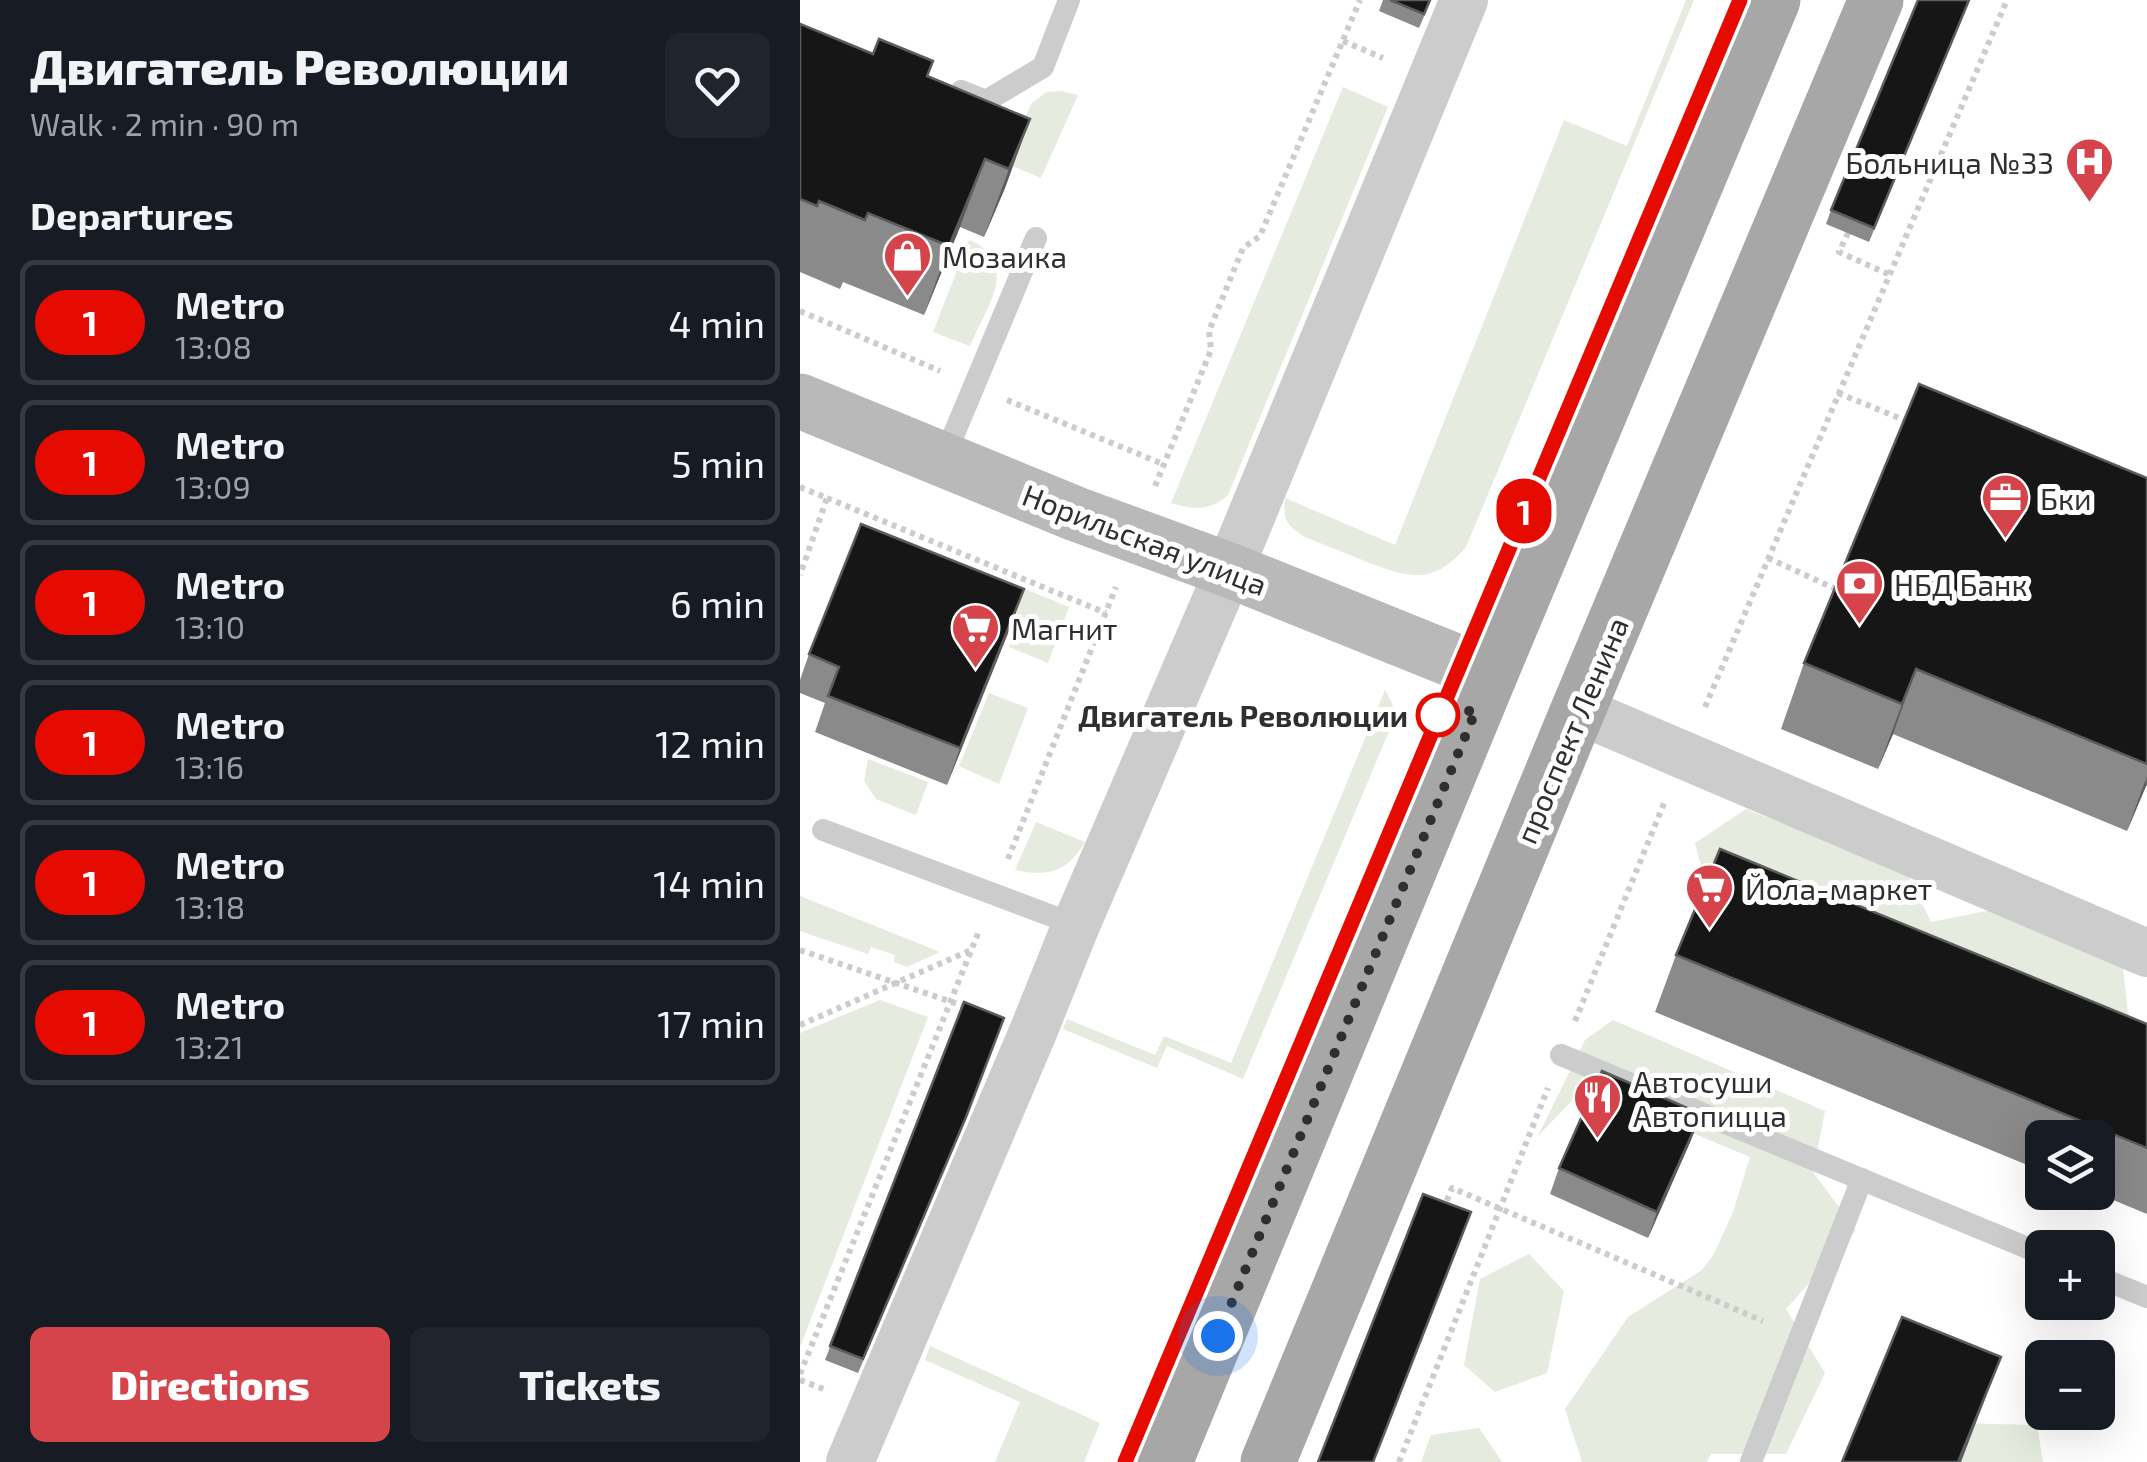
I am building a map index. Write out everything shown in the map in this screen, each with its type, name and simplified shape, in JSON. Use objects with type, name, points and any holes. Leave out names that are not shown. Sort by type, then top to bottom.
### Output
[{"type":"main road","points":[[1165,1462],[1773,0]]},
{"type":"main road","name":"проспект Ленина","points":[[1268,1462],[1876,0]]},
{"type":"street","points":[[850,1462],[1230,570],[1464,0]]},
{"type":"street","name":"Норильская улица","points":[[800,401],[1490,675]]},
{"type":"street","points":[[1578,710],[2147,953]]},
{"type":"lane","points":[[948,86],[986,101],[1042,67],[1069,0]]},
{"type":"lane","points":[[943,460],[1036,238]]},
{"type":"lane","points":[[823,830],[1076,924]]},
{"type":"lane","points":[[1561,1055],[2025,1247]]},
{"type":"lane","points":[[1751,1462],[1862,1180]]},
{"type":"lane","points":[[2115,1284],[2147,1297]]},
{"type":"path","points":[[834,1393],[800,1377],[1212,350],[1209,331],[1243,248],[1260,236],[1360,0]]},
{"type":"path","points":[[1342,41],[1384,58],[1389,45]]},
{"type":"path","points":[[1848,233],[1839,252],[1888,274]]},
{"type":"path","points":[[1838,393],[1911,422]]},
{"type":"path","points":[[800,487],[1106,613]]},
{"type":"path","points":[[800,575],[826,498]]},
{"type":"path","points":[[1768,558],[1838,590]]},
{"type":"path","points":[[800,950],[951,1002]]},
{"type":"path","points":[[800,1025],[972,950]]},
{"type":"path","points":[[1441,1216],[1452,1188],[1799,1337]]},
{"type":"shaded area","points":[[1686,0],[1694,0],[1466,547],[1442,568],[1431,573],[1407,574],[1380,567],[1299,533],[1287,521],[1285,498],[1395,545],[1564,120],[1627,146]]},
{"type":"shaded area","points":[[1343,87],[1388,107],[1228,495],[1201,508],[1171,503]]},
{"type":"shaded area","points":[[1046,92],[1078,95],[1041,178],[1005,163],[1031,104]]},
{"type":"shaded area","points":[[969,240],[991,257],[997,278],[992,299],[970,346],[933,332]]},
{"type":"shaded area","points":[[971,567],[1069,607],[1048,663],[1009,647],[1015,624],[957,599]]},
{"type":"shaded area","points":[[1385,690],[1395,717],[1243,1079],[1167,1046],[1157,1068],[1063,1029],[1067,1019],[1155,1055],[1164,1036],[1231,1063]]},
{"type":"shaded area","points":[[989,693],[1028,708],[999,784],[959,766]]},
{"type":"shaded area","points":[[868,759],[928,782],[916,815],[876,799],[864,781]]},
{"type":"shaded area","points":[[1746,809],[1907,872],[1931,922],[1992,910],[2123,968],[2129,1023],[1710,899],[1695,843]]},
{"type":"shaded area","points":[[1036,822],[1085,842],[1071,860],[1056,870],[1015,870]]},
{"type":"shaded area","points":[[800,896],[940,952],[907,967],[894,962],[895,955],[871,947],[868,954],[800,931]]},
{"type":"shaded area","points":[[880,1000],[928,1017],[800,1347],[800,1033]]},
{"type":"shaded area","points":[[1613,1020],[1825,1111],[1813,1172],[1856,1230],[1786,1309],[1825,1373],[1786,1454],[1711,1454],[1707,1462],[1582,1462],[1565,1409],[1628,1317],[1702,1270],[1714,1254],[1733,1212],[1750,1157],[1584,1088],[1538,1136],[1585,1040]]},
{"type":"shaded area","points":[[1529,1254],[1564,1291],[1547,1373],[1495,1392],[1464,1365],[1480,1279]]},
{"type":"shaded area","points":[[930,1346],[1100,1423],[1084,1462],[995,1462],[1020,1402],[925,1360]]},
{"type":"shaded area","points":[[1914,1422],[2025,1425],[2025,1430],[2038,1430],[2043,1462],[1897,1462]]},
{"type":"shaded area","points":[[1479,1428],[1502,1462],[1421,1462],[1431,1435]]},
{"type":"building","points":[[1390,0],[1430,0],[1424,14]]},
{"type":"building","points":[[1918,0],[1969,0],[1874,228],[1831,210]]},
{"type":"building","points":[[800,24],[873,54],[879,39],[933,61],[927,76],[1030,119],[1009,169],[985,159],[949,246],[868,213],[865,220],[819,201],[817,206],[800,199]]},
{"type":"building","points":[[1919,384],[2147,478],[2147,764],[1916,669],[1902,704],[1804,663]]},
{"type":"building","points":[[861,524],[1024,589],[960,748],[828,696],[839,667],[809,654]]},
{"type":"building","points":[[1720,849],[2147,1024],[2147,1148],[2115,1135],[2115,1120],[2079,1120],[1676,955]]},
{"type":"building","points":[[964,1002],[1004,1018],[863,1359],[830,1346]]},
{"type":"building","points":[[1602,1071],[1701,1114],[1657,1212],[1559,1168]]},
{"type":"building","points":[[1423,1194],[1471,1212],[1373,1462],[1318,1462]]},
{"type":"building","points":[[1902,1317],[2001,1357],[1958,1462],[1842,1462]]},
{"type":"metro line","name":"1","points":[[1125,1462],[1740,0]]},
{"type":"place","name":"Больница №33","points":[[2089,204]]},
{"type":"place","name":"Мозаика","points":[[907,298]]},
{"type":"place","name":"Бки","points":[[2005,540]]},
{"type":"place","name":"НБД Банк","points":[[1859,626]]},
{"type":"place","name":"Магнит","points":[[976,670]]},
{"type":"place","name":"Двигатель Революции","points":[[1438,715]]},
{"type":"place","name":"Йола-маркет","points":[[1710,930]]},
{"type":"place","name":"Автосуши Автопицца","points":[[1598,1140]]},
{"type":"route","points":[[1218,1336],[1476,710],[1438,715]]}]
